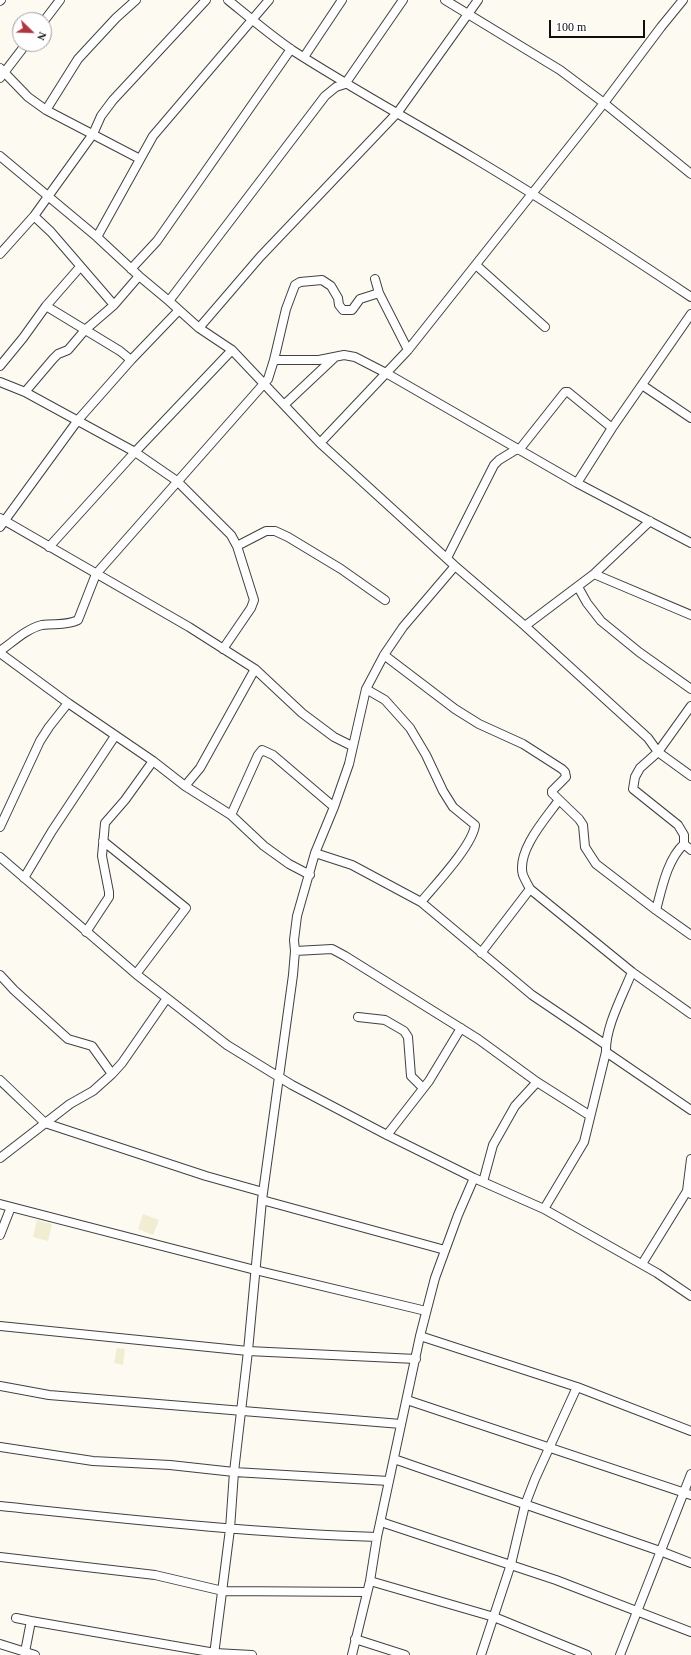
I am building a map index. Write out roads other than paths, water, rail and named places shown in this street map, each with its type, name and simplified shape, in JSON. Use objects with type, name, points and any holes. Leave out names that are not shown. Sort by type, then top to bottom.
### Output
[{"type":"street","points":[[51,12],[60,0]]},
{"type":"street","points":[[46,110],[78,59],[116,18],[136,0]]},
{"type":"street","points":[[0,254],[14,241],[49,196],[93,134],[101,116],[113,100],[206,0]]},
{"type":"street","points":[[228,0],[292,50],[345,84],[398,112],[532,193],[598,234],[691,297]]},
{"type":"street","points":[[97,237],[153,136],[269,0]]},
{"type":"street","points":[[304,57],[342,0]]},
{"type":"street","points":[[169,301],[325,96],[336,87],[345,84],[403,0]]},
{"type":"street","points":[[445,0],[560,70],[604,103],[691,174]]},
{"type":"street","points":[[198,328],[260,257],[398,112],[478,0]]},
{"type":"street","points":[[320,443],[408,350],[604,103],[683,0]]},
{"type":"street","points":[[131,269],[157,241],[292,50]]},
{"type":"street","points":[[19,52],[2,72],[28,97],[46,110],[140,159]]},
{"type":"street","points":[[0,157],[97,237],[198,328],[232,350],[265,383],[320,443],[648,738],[658,752],[691,776]]},
{"type":"street","points":[[34,216],[114,305]]},
{"type":"street","points":[[476,265],[546,327]]},
{"type":"street","points":[[0,366],[23,338],[46,306],[80,267]]},
{"type":"street","points":[[26,392],[58,354],[68,350],[85,330],[114,305],[139,276]]},
{"type":"street","points":[[375,279],[379,293],[408,350]]},
{"type":"street","points":[[310,876],[289,864],[264,846],[231,815],[184,786],[153,761],[68,703],[0,652],[29,630],[36,627],[43,625],[66,624],[78,620],[96,574],[268,379],[286,309],[295,285],[300,282],[322,280],[331,286],[338,298],[339,305],[343,310],[352,310],[360,299],[379,293]]},
{"type":"street","points":[[46,306],[131,360]]},
{"type":"street","points":[[179,310],[131,360],[78,420],[1,522],[49,547],[190,627],[254,669],[302,713],[334,737],[352,746]]},
{"type":"street","points":[[577,482],[612,428],[691,314]]},
{"type":"street","points":[[49,547],[135,452],[232,350]]},
{"type":"street","points":[[274,360],[319,360],[349,355],[386,373],[577,482],[691,543]]},
{"type":"street","points":[[284,405],[334,358]]},
{"type":"street","points":[[0,382],[26,392],[135,452],[177,481],[220,522],[237,546],[254,600],[251,608],[223,649]]},
{"type":"street","points":[[642,385],[691,418]]},
{"type":"street","points":[[447,558],[494,465],[499,460],[518,449],[562,393],[567,392],[612,428]]},
{"type":"street","points":[[525,626],[594,574],[650,521]]},
{"type":"street","points":[[237,546],[266,531],[275,531],[288,536],[341,569],[385,600]]},
{"type":"street","points":[[215,1654],[230,1529],[234,1472],[248,1351],[262,1196],[293,976],[295,951],[294,940],[297,916],[310,876],[315,853],[334,807],[349,764],[366,689],[384,655],[404,627],[455,566]]},
{"type":"street","points":[[594,574],[691,615]]},
{"type":"street","points":[[578,587],[587,603],[602,621],[639,652],[691,689]]},
{"type":"street","points":[[384,655],[455,709],[479,724],[523,744],[562,769],[565,772],[566,777],[552,791],[583,825],[585,847],[596,864],[656,910],[691,934]]},
{"type":"street","points":[[184,786],[200,768],[254,669]]},
{"type":"street","points":[[366,689],[385,700],[410,728],[426,755],[443,791],[450,802],[475,825],[474,832],[460,854],[421,902]]},
{"type":"street","points":[[0,828],[40,741],[68,703]]},
{"type":"street","points":[[656,910],[671,863],[678,850],[684,844],[684,835],[678,825],[633,789],[635,777],[640,768],[658,752],[691,706]]},
{"type":"street","points":[[24,878],[52,831],[115,736]]},
{"type":"street","points":[[231,815],[258,755],[262,750],[273,755],[334,807]]},
{"type":"street","points":[[86,932],[109,897],[102,856],[105,823],[125,800],[153,761]]},
{"type":"street","points":[[559,800],[527,846],[523,861],[523,875],[530,890],[632,972],[691,1014]]},
{"type":"street","points":[[104,841],[186,908],[136,974]]},
{"type":"street","points":[[684,844],[691,850]]},
{"type":"street","points":[[315,853],[352,865],[421,902],[532,995],[691,1110]]},
{"type":"street","points":[[0,858],[136,974],[227,1045],[278,1077],[387,1135],[474,1178],[544,1209],[642,1264],[691,1296]]},
{"type":"street","points":[[481,953],[530,890]]},
{"type":"street","points":[[295,951],[332,949],[461,1028],[537,1082],[589,1115]]},
{"type":"street","points":[[544,1209],[584,1142],[609,1031],[632,972]]},
{"type":"street","points":[[0,975],[14,990],[68,1039],[92,1046],[112,1074]]},
{"type":"street","points":[[0,1158],[70,1104],[93,1091],[112,1074],[122,1063],[167,998]]},
{"type":"street","points":[[358,1018],[385,1020],[404,1031],[408,1037],[411,1076],[423,1088]]},
{"type":"street","points":[[387,1135],[429,1081],[461,1028]]},
{"type":"street","points":[[0,1080],[45,1123],[262,1196],[445,1250]]},
{"type":"street","points":[[483,1182],[493,1145],[515,1106],[537,1082]]},
{"type":"street","points":[[642,1264],[689,1192],[691,1159]]},
{"type":"street","points":[[352,1655],[366,1592],[370,1581],[389,1481],[426,1311],[435,1278],[445,1250],[458,1214],[474,1178]]},
{"type":"street","points":[[0,1204],[255,1270],[426,1311]]},
{"type":"street","points":[[0,1235],[11,1207]]},
{"type":"street","points":[[0,1326],[248,1351],[416,1359]]},
{"type":"street","points":[[420,1336],[577,1387],[691,1431]]},
{"type":"street","points":[[0,1386],[49,1395],[401,1424]]},
{"type":"street","points":[[481,1655],[511,1564],[525,1505],[577,1387]]},
{"type":"street","points":[[407,1400],[688,1494]]},
{"type":"street","points":[[0,1447],[93,1461],[170,1465],[234,1472],[389,1481]]},
{"type":"street","points":[[394,1459],[691,1563]]},
{"type":"street","points":[[620,1655],[660,1551],[688,1494],[691,1474]]},
{"type":"street","points":[[0,1506],[230,1529],[307,1535],[378,1537]]},
{"type":"street","points":[[381,1522],[511,1564],[691,1632]]},
{"type":"street","points":[[0,1557],[155,1575],[223,1590],[366,1592]]},
{"type":"street","points":[[370,1581],[494,1617],[587,1655]]},
{"type":"street","points":[[16,1618],[215,1654],[252,1655]]},
{"type":"street","points":[[25,1652],[31,1621]]},
{"type":"street","points":[[355,1639],[404,1655]]},
{"type":"street","points":[[0,1644],[36,1655]]}]
